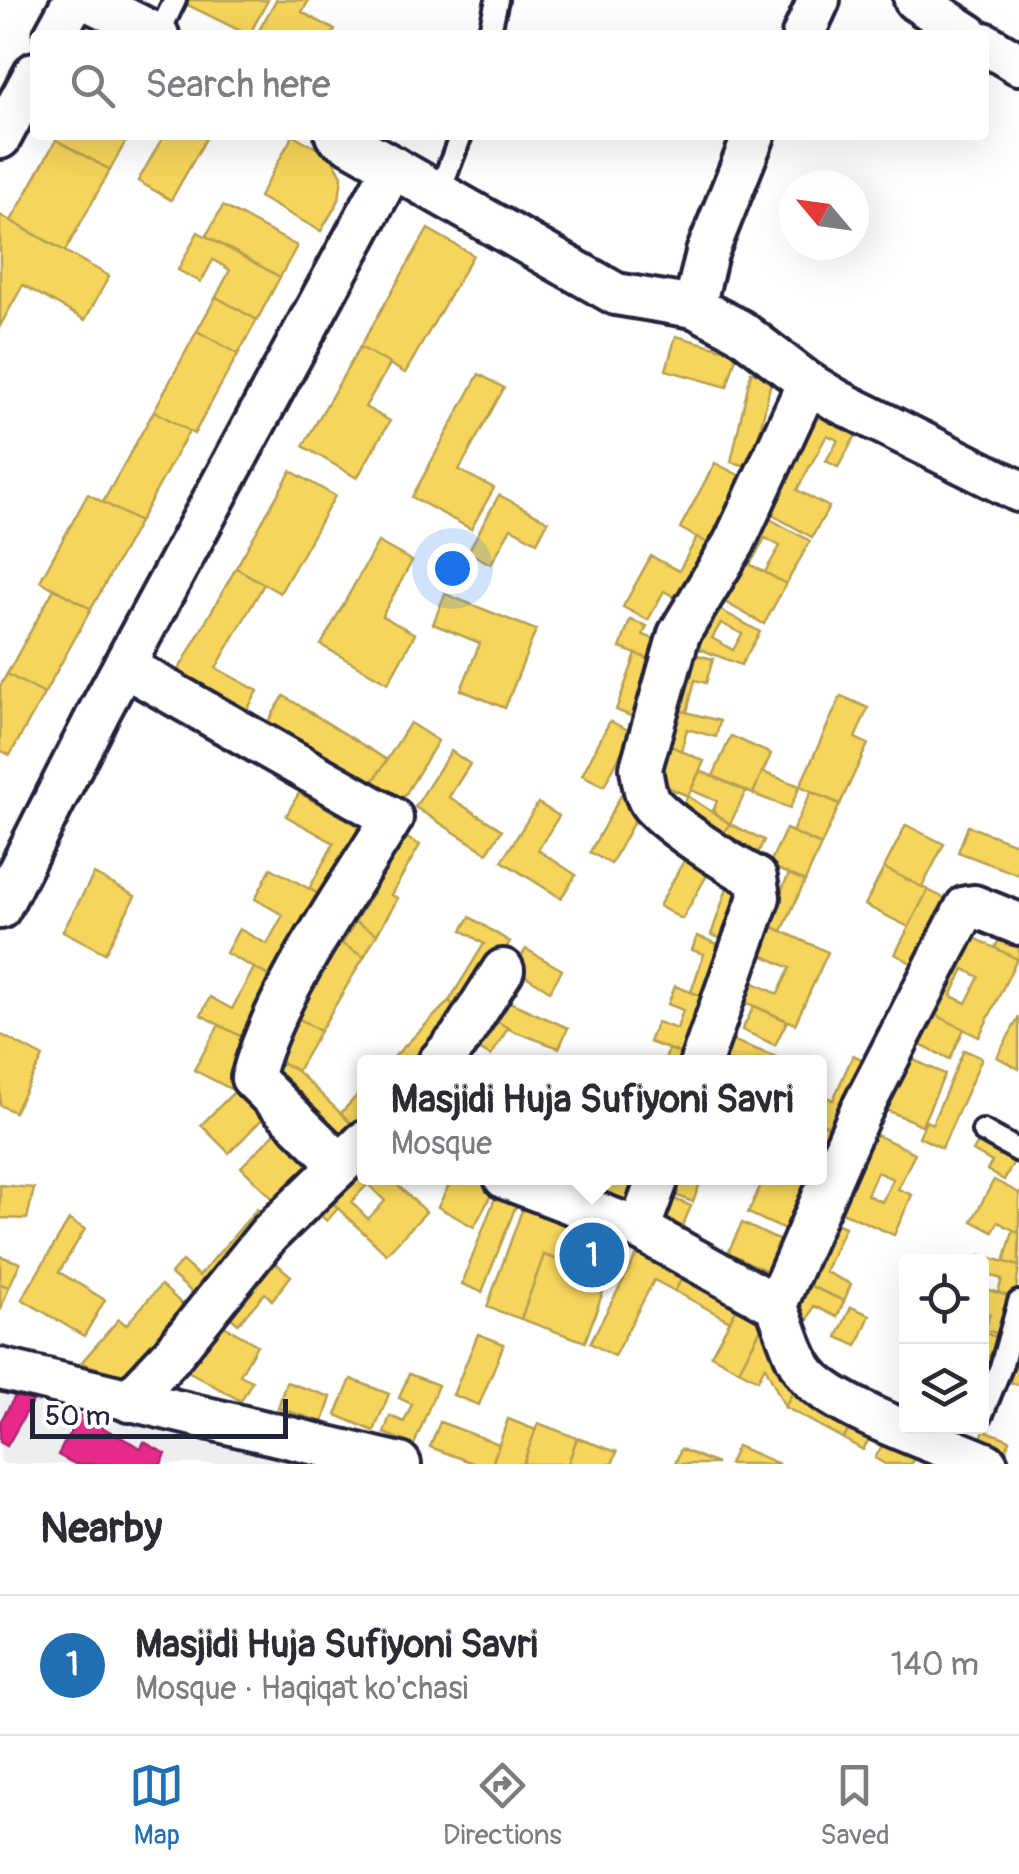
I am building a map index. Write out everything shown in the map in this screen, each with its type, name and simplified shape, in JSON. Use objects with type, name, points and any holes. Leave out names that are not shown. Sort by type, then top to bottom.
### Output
[{"type":"street","points":[[58,30],[74,0]]},
{"type":"street","points":[[88,0],[148,30]]},
{"type":"street","points":[[805,30],[819,0]]},
{"type":"street","points":[[915,0],[962,30]]},
{"type":"street","points":[[989,46],[1019,64]]},
{"type":"street","points":[[0,138],[30,82]]},
{"type":"street","points":[[345,140],[616,294],[694,307],[739,330],[838,401],[1019,490]]},
{"type":"street","points":[[694,307],[708,253],[752,140]]},
{"type":"street","points":[[0,908],[124,666],[393,167]]},
{"type":"street","points":[[704,1055],[759,897],[756,878],[726,862],[651,804],[641,768],[679,634],[734,543],[808,383]]},
{"type":"street","points":[[124,666],[392,818],[262,1041],[252,1078],[352,1153],[269,1234],[129,1402]]},
{"type":"street","points":[[776,1305],[858,1116],[966,906],[1019,924]]},
{"type":"street","points":[[445,1055],[503,970]]},
{"type":"street","points":[[523,1185],[639,1229],[776,1305],[797,1359],[812,1380],[857,1408],[974,1453]]},
{"type":"street","points":[[639,1229],[655,1185]]},
{"type":"street","points":[[0,1369],[400,1464]]},
{"type":"lane","points":[[160,30],[175,0]]},
{"type":"lane","points":[[490,30],[498,0]]},
{"type":"lane","points":[[439,193],[459,140]]},
{"type":"lane","points":[[982,1131],[1019,1151]]},
{"type":"lane","points":[[989,1397],[1019,1302]]},
{"type":"shaded area","points":[[0,1381],[340,1464],[4,1464],[0,1461]]},
{"type":"building: Homes","points":[[268,0],[252,30],[239,30],[184,3]]},
{"type":"building: Homes","points":[[276,0],[309,0],[302,12],[335,30],[259,30]]},
{"type":"building: Homes","points":[[56,140],[126,140],[110,170]]},
{"type":"building: Homes","points":[[56,140],[110,170],[65,251],[11,221]]},
{"type":"building: Homes","points":[[161,140],[205,140],[171,200],[138,181]]},
{"type":"building: Homes","points":[[290,140],[302,140],[331,156],[342,176],[339,200],[321,231],[259,197]]},
{"type":"building: Homes","points":[[223,206],[297,246],[280,277],[206,236]]},
{"type":"building: Homes","points":[[0,215],[109,276],[85,320],[23,285],[0,326]]},
{"type":"building: Homes","points":[[428,229],[473,255],[405,373],[360,347]]},
{"type":"building: Homes","points":[[198,232],[280,277],[257,320],[216,297],[230,270],[213,260],[201,282],[178,270]]},
{"type":"building: Homes","points":[[216,297],[257,320],[238,354],[197,331]]},
{"type":"building: Homes","points":[[197,331],[238,354],[194,434],[154,411]]},
{"type":"building: Homes","points":[[676,336],[737,353],[727,387],[666,370]]},
{"type":"building: Homes","points":[[360,347],[390,364],[365,407],[390,421],[357,478],[303,446]]},
{"type":"building: Homes","points":[[751,372],[772,377],[752,467],[731,462]]},
{"type":"building: Homes","points":[[479,374],[504,388],[459,470],[494,488],[471,529],[412,497]]},
{"type":"building: Homes","points":[[817,402],[861,426],[838,467],[826,461],[838,440],[827,435],[797,490],[829,507],[812,537],[760,508]]},
{"type":"building: Homes","points":[[154,411],[189,431],[139,522],[103,502]]},
{"type":"building: Homes","points":[[715,463],[752,482],[716,548],[680,528]]},
{"type":"building: Homes","points":[[291,471],[335,496],[280,593],[236,568]]},
{"type":"building: Homes","points":[[88,494],[139,522],[91,609],[40,581]]},
{"type":"building: Homes","points":[[499,495],[548,521],[537,542],[511,528],[491,564],[468,552]]},
{"type":"building: Homes","points":[[757,512],[810,541],[786,584],[765,572],[780,546],[765,538],[750,564],[733,555]]},
{"type":"building: Homes","points":[[697,537],[716,548],[686,604],[664,591],[648,620],[623,607],[651,556],[679,571]]},
{"type":"building: Homes","points":[[378,542],[412,561],[382,616],[415,634],[388,683],[321,645]]},
{"type":"building: Homes","points":[[733,555],[786,584],[764,624],[712,595]]},
{"type":"building: Homes","points":[[236,568],[264,584],[216,668],[258,691],[247,710],[178,671]]},
{"type":"building: Homes","points":[[54,589],[91,609],[44,694],[7,674]]},
{"type":"building: Homes","points":[[445,594],[536,630],[505,708],[461,690],[480,643],[433,624]]},
{"type":"building: Homes","points":[[708,603],[760,632],[741,665],[687,644]],"holes":[[[721,623],[742,634],[733,650],[712,638]]]},
{"type":"building: Homes","points":[[630,620],[647,626],[643,635],[664,642],[657,662],[620,648]]},
{"type":"building: Homes","points":[[685,652],[713,659],[706,683],[695,680],[687,712],[670,708]]},
{"type":"building: Homes","points":[[636,654],[657,662],[636,718],[616,710]]},
{"type":"building: Homes","points":[[7,674],[44,694],[10,755],[0,750],[0,686]]},
{"type":"building: Homes","points":[[284,696],[387,760],[370,787],[267,723]]},
{"type":"building: Homes","points":[[841,696],[868,708],[855,738],[868,744],[840,804],[800,786]]},
{"type":"building: Homes","points":[[670,708],[720,721],[716,737],[687,729],[681,751],[662,742]]},
{"type":"building: Homes","points":[[610,721],[632,732],[604,786],[582,775]]},
{"type":"building: Homes","points":[[410,723],[438,741],[399,805],[370,787]]},
{"type":"building: Homes","points":[[731,736],[771,754],[753,794],[713,776]]},
{"type":"building: Homes","points":[[662,742],[704,761],[688,796],[651,780]]},
{"type":"building: Homes","points":[[451,751],[470,764],[449,797],[502,830],[487,853],[415,807]]},
{"type":"building: Homes","points":[[700,771],[746,791],[730,824],[713,811],[717,801],[691,790]]},
{"type":"building: Homes","points":[[762,772],[800,786],[790,808],[753,794]]},
{"type":"building: Homes","points":[[624,790],[645,801],[611,864],[590,852]]},
{"type":"building: Homes","points":[[811,792],[840,804],[821,845],[792,832]]},
{"type":"building: Homes","points":[[299,793],[368,831],[330,900],[309,889],[334,843],[286,816]]},
{"type":"building: Homes","points":[[688,796],[730,824],[717,841],[677,813]]},
{"type":"building: Homes","points":[[538,803],[559,816],[538,850],[576,875],[561,898],[502,861]]},
{"type":"building: Homes","points":[[730,824],[764,840],[754,862],[717,841]]},
{"type":"building: Homes","points":[[906,825],[944,844],[922,887],[884,868]]},
{"type":"building: Homes","points":[[968,826],[1019,845],[1019,875],[958,852]]},
{"type":"building: Homes","points":[[786,829],[821,845],[805,881],[769,865]]},
{"type":"building: Homes","points":[[405,837],[420,845],[391,895],[398,898],[377,934],[355,922]]},
{"type":"building: Homes","points":[[691,848],[715,861],[682,919],[659,906]]},
{"type":"building: Homes","points":[[271,868],[326,898],[280,982],[226,953],[239,929],[267,944],[283,915],[255,899]]},
{"type":"building: Homes","points":[[884,868],[928,890],[909,927],[865,905]]},
{"type":"building: Homes","points":[[94,874],[135,896],[105,953],[63,931]]},
{"type":"building: Homes","points":[[789,874],[805,881],[782,931],[766,924]]},
{"type":"building: Homes","points":[[731,876],[754,884],[734,943],[711,935]]},
{"type":"building: Homes","points":[[928,890],[948,900],[915,965],[895,954]]},
{"type":"building: Homes","points":[[470,917],[510,942],[465,1016],[449,1001],[484,944],[462,930]]},
{"type":"building: Homes","points":[[355,922],[377,934],[364,957],[342,944]]},
{"type":"building: Homes","points":[[766,924],[828,952],[795,1024],[736,998],[745,979],[778,994],[790,968],[753,951]]},
{"type":"building: Homes","points":[[1005,927],[1019,935],[1019,960],[995,948]]},
{"type":"building: Homes","points":[[959,930],[1017,959],[979,1037],[921,1008]],"holes":[[[964,969],[979,977],[966,1003],[951,996]]]},
{"type":"building: Homes","points":[[328,936],[364,957],[320,1031],[284,1010]]},
{"type":"building: Homes","points":[[697,936],[733,950],[714,1001],[691,992],[704,954],[692,950]]},
{"type":"building: Homes","points":[[526,949],[562,970],[550,991],[524,975],[507,1001],[568,1028],[559,1048],[513,1031],[486,1015]]},
{"type":"building: Homes","points":[[254,968],[280,982],[248,1040],[201,1015],[210,997],[232,1009]]},
{"type":"building: Homes","points":[[675,986],[714,1001],[694,1055],[649,1042],[657,1022],[677,1029],[683,1010],[668,1004]]},
{"type":"building: Homes","points":[[449,1001],[465,1016],[427,1055],[396,1055]]},
{"type":"building: Homes","points":[[754,1006],[787,1021],[775,1045],[742,1030]]},
{"type":"building: Homes","points":[[921,1008],[964,1029],[950,1059],[907,1039]]},
{"type":"building: Homes","points":[[284,1010],[320,1031],[297,1071],[266,1053]]},
{"type":"building: Homes","points":[[486,1015],[508,1028],[492,1055],[469,1043]]},
{"type":"building: Homes","points":[[1019,1017],[1019,1069],[997,1057]]},
{"type":"building: Homes","points":[[219,1025],[255,1044],[231,1089],[194,1070]]},
{"type":"building: Homes","points":[[0,1034],[43,1057],[14,1112],[0,1105]]},
{"type":"building: Homes","points":[[724,1037],[771,1055],[717,1055]]},
{"type":"building: Homes","points":[[964,1050],[982,1058],[942,1148],[919,1137],[926,1121],[932,1124]]},
{"type":"building: Homes","points":[[266,1053],[297,1071],[356,1128],[336,1149],[258,1074]]},
{"type":"building: Homes","points":[[900,1054],[945,1074],[922,1125],[877,1106]]},
{"type":"building: Homes","points":[[853,1055],[876,1066],[845,1134],[827,1125],[827,1097],[833,1100]]},
{"type":"building: Homes","points":[[241,1085],[269,1112],[229,1153],[201,1125]]},
{"type":"building: Homes","points":[[357,1096],[357,1127],[341,1113]]},
{"type":"building: Homes","points":[[286,1122],[327,1163],[282,1208],[241,1167]]},
{"type":"building: Homes","points":[[827,1126],[845,1134],[827,1173]]},
{"type":"building: Homes","points":[[868,1131],[915,1153],[898,1189],[912,1195],[894,1235],[833,1208]],"holes":[[[877,1172],[893,1179],[882,1202],[867,1195]]]},
{"type":"building: Homes","points":[[981,1137],[1017,1156],[1004,1180],[987,1170],[992,1162],[973,1151]]},
{"type":"building: Homes","points":[[357,1160],[357,1185],[367,1185],[351,1202],[368,1219],[385,1201],[369,1185],[397,1185],[426,1212],[386,1254],[323,1194]]},
{"type":"building: Homes","points":[[994,1180],[1019,1193],[1019,1233],[998,1222],[993,1232],[972,1221]]},
{"type":"building: Homes","points":[[0,1185],[34,1188],[27,1219],[0,1218]]},
{"type":"building: Homes","points":[[449,1185],[496,1185],[474,1227],[438,1207]]},
{"type":"building: Homes","points":[[552,1185],[589,1185],[606,1191],[609,1185],[649,1185],[638,1218]]},
{"type":"building: Homes","points":[[665,1185],[699,1185],[693,1202],[663,1190]]},
{"type":"building: Homes","points":[[761,1185],[822,1185],[798,1236],[748,1213]]},
{"type":"building: Homes","points":[[498,1190],[519,1198],[482,1292],[462,1284]]},
{"type":"building: Homes","points":[[323,1194],[338,1208],[327,1221],[318,1213],[278,1255]]},
{"type":"building: Homes","points":[[662,1194],[691,1206],[677,1239],[649,1227]]},
{"type":"building: Homes","points":[[526,1199],[580,1218],[564,1262],[544,1255],[521,1319],[487,1307]]},
{"type":"building: Homes","points":[[257,1209],[271,1220],[201,1300],[171,1274],[182,1261],[199,1276]]},
{"type":"building: Homes","points":[[825,1218],[845,1227],[825,1272],[851,1284],[844,1301],[797,1280]]},
{"type":"building: Homes","points":[[69,1220],[85,1229],[59,1272],[105,1300],[84,1336],[22,1299]]},
{"type":"building: Homes","points":[[742,1223],[791,1246],[778,1276],[728,1253]]},
{"type":"building: Homes","points":[[1013,1231],[1019,1233],[1019,1266],[1004,1262]]},
{"type":"building: Homes","points":[[643,1243],[688,1267],[675,1291],[654,1280],[614,1356],[590,1343]]},
{"type":"building: Homes","points":[[265,1254],[291,1276],[272,1300],[265,1293],[238,1324],[220,1308]]},
{"type":"building: Homes","points":[[544,1255],[608,1278],[585,1342],[521,1319]]},
{"type":"building: Homes","points":[[0,1256],[20,1263],[9,1287],[0,1284]]},
{"type":"building: Homes","points":[[989,1258],[1019,1266],[1015,1298],[998,1293],[1002,1279],[989,1275]]},
{"type":"building: Homes","points":[[688,1267],[743,1297],[730,1321],[675,1291]]},
{"type":"building: Homes","points":[[797,1280],[844,1301],[837,1317],[814,1306],[808,1320],[784,1309]]},
{"type":"building: Homes","points":[[0,1284],[9,1287],[0,1311]]},
{"type":"building: Homes","points":[[161,1285],[191,1312],[132,1379],[81,1363],[119,1319],[126,1325]]},
{"type":"building: Homes","points":[[989,1290],[1015,1298],[1005,1336],[989,1331]]},
{"type":"building: Homes","points":[[743,1297],[770,1311],[739,1370],[711,1355]]},
{"type":"building: Homes","points":[[851,1307],[870,1315],[857,1346],[837,1337]]},
{"type":"building: Homes","points":[[217,1322],[257,1345],[240,1375],[252,1381],[241,1401],[179,1366]]},
{"type":"building: Homes","points":[[765,1322],[799,1381],[785,1407],[765,1366],[758,1380],[739,1370]]},
{"type":"building: Homes","points":[[478,1334],[504,1344],[479,1405],[453,1395]]},
{"type":"building: Homes","points":[[989,1334],[1003,1339],[997,1359],[989,1356]]},
{"type":"building: Homes","points":[[1014,1349],[1019,1351],[1019,1385],[1003,1380]]},
{"type":"building: Homes","points":[[409,1374],[438,1385],[414,1445],[384,1433],[390,1416],[404,1422],[412,1404],[399,1398]]},
{"type":"building: Homes","points":[[351,1379],[389,1394],[374,1431],[336,1415]]},
{"type":"building: Homes","points":[[799,1381],[857,1413],[844,1439],[785,1407]]},
{"type":"building: Homes","points":[[286,1382],[331,1397],[323,1422],[278,1408]]},
{"type":"building: Homes","points":[[855,1417],[875,1428],[863,1450],[844,1439]]},
{"type":"building: Homes","points":[[508,1419],[536,1430],[523,1464],[492,1464]]},
{"type":"building: Homes","points":[[440,1422],[499,1444],[492,1464],[476,1464],[430,1447]]},
{"type":"building: Homes","points":[[538,1423],[577,1438],[568,1464],[523,1464]]},
{"type":"building: Homes","points":[[890,1432],[919,1449],[911,1464],[885,1464],[875,1458]]},
{"type":"building: Homes","points":[[989,1432],[1010,1440],[1001,1464],[975,1454],[982,1434]]},
{"type":"building: Homes","points":[[577,1438],[617,1452],[612,1464],[568,1464]]},
{"type":"building: Homes","points":[[737,1446],[779,1464],[729,1464]]},
{"type":"building: Homes","points":[[681,1449],[717,1464],[675,1464]]},
{"type":"building: Health","points":[[20,1388],[35,1397],[7,1446],[0,1442],[0,1422]]},
{"type":"building: Health","points":[[79,1415],[141,1448],[144,1442],[166,1454],[161,1464],[75,1464],[58,1455]]},
{"type":"building: Public","points":[[580,1218],[632,1237],[616,1281],[564,1262]]},
{"type":"place","name":"Masjidi Huja Sufiyoni Savri","points":[[592,1255]]}]
